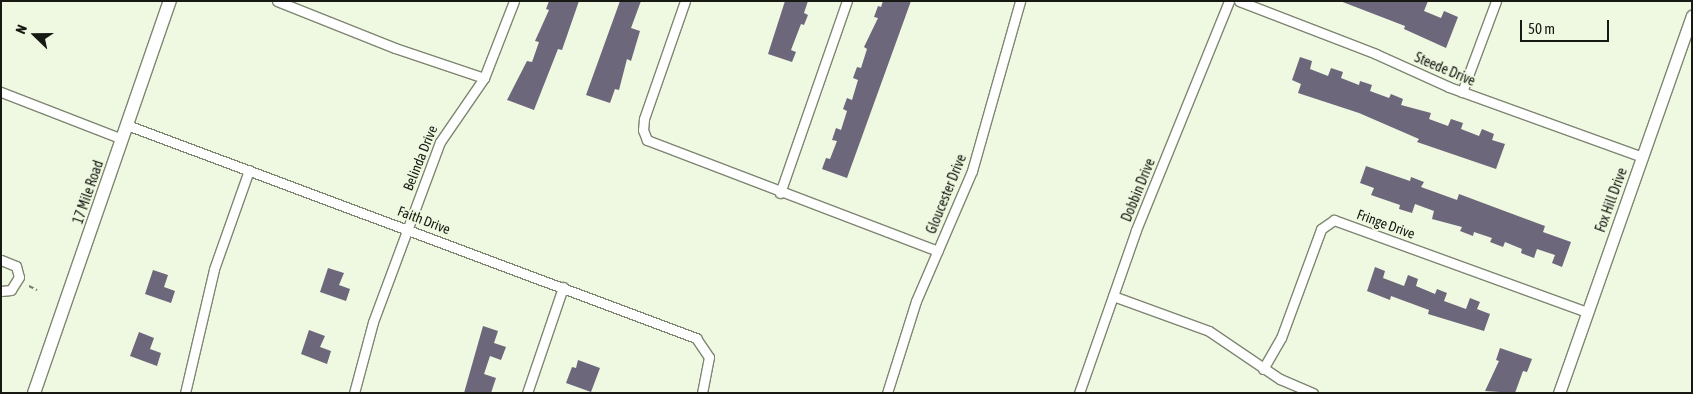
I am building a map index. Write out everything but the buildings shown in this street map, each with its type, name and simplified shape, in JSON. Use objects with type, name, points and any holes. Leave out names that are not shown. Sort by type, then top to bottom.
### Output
[{"type":"main road","name":"17 Mile Road","points":[[34,393],[170,1]]},
{"type":"street","points":[[277,1],[395,48],[484,78]]},
{"type":"street","name":"Belinda Drive","points":[[354,393],[373,322],[444,133],[484,78],[514,1]]},
{"type":"street","points":[[685,1],[644,119],[644,135],[660,147],[938,251]]},
{"type":"street","points":[[780,193],[847,1]]},
{"type":"street","name":"Gloucester Drive","points":[[886,393],[913,310],[972,171],[1020,1]]},
{"type":"street","name":"Dobbin Drive","points":[[1079,393],[1136,230],[1229,1]]},
{"type":"street","name":"Steede Drive","points":[[1239,1],[1369,51],[1462,92],[1642,157]]},
{"type":"street","points":[[1462,92],[1496,1]]},
{"type":"street","name":"Fox Hill Drive","points":[[1559,393],[1692,16]]},
{"type":"street","points":[[1,92],[122,140]]},
{"type":"street","name":"Faith Drive","points":[[127,125],[408,228],[696,338],[706,348],[709,366],[702,393]]},
{"type":"street","points":[[185,393],[214,268],[249,170]]},
{"type":"street","name":"Fringe Drive","points":[[1263,369],[1281,338],[1321,229],[1334,220],[1587,312]]},
{"type":"street","points":[[1,260],[16,266],[19,277],[11,290],[1,291]]},
{"type":"street","points":[[527,393],[563,287]]},
{"type":"street","points":[[1113,296],[1208,331],[1263,369],[1313,393]]},
{"type":"path","points":[[29,286],[37,290]]}]
